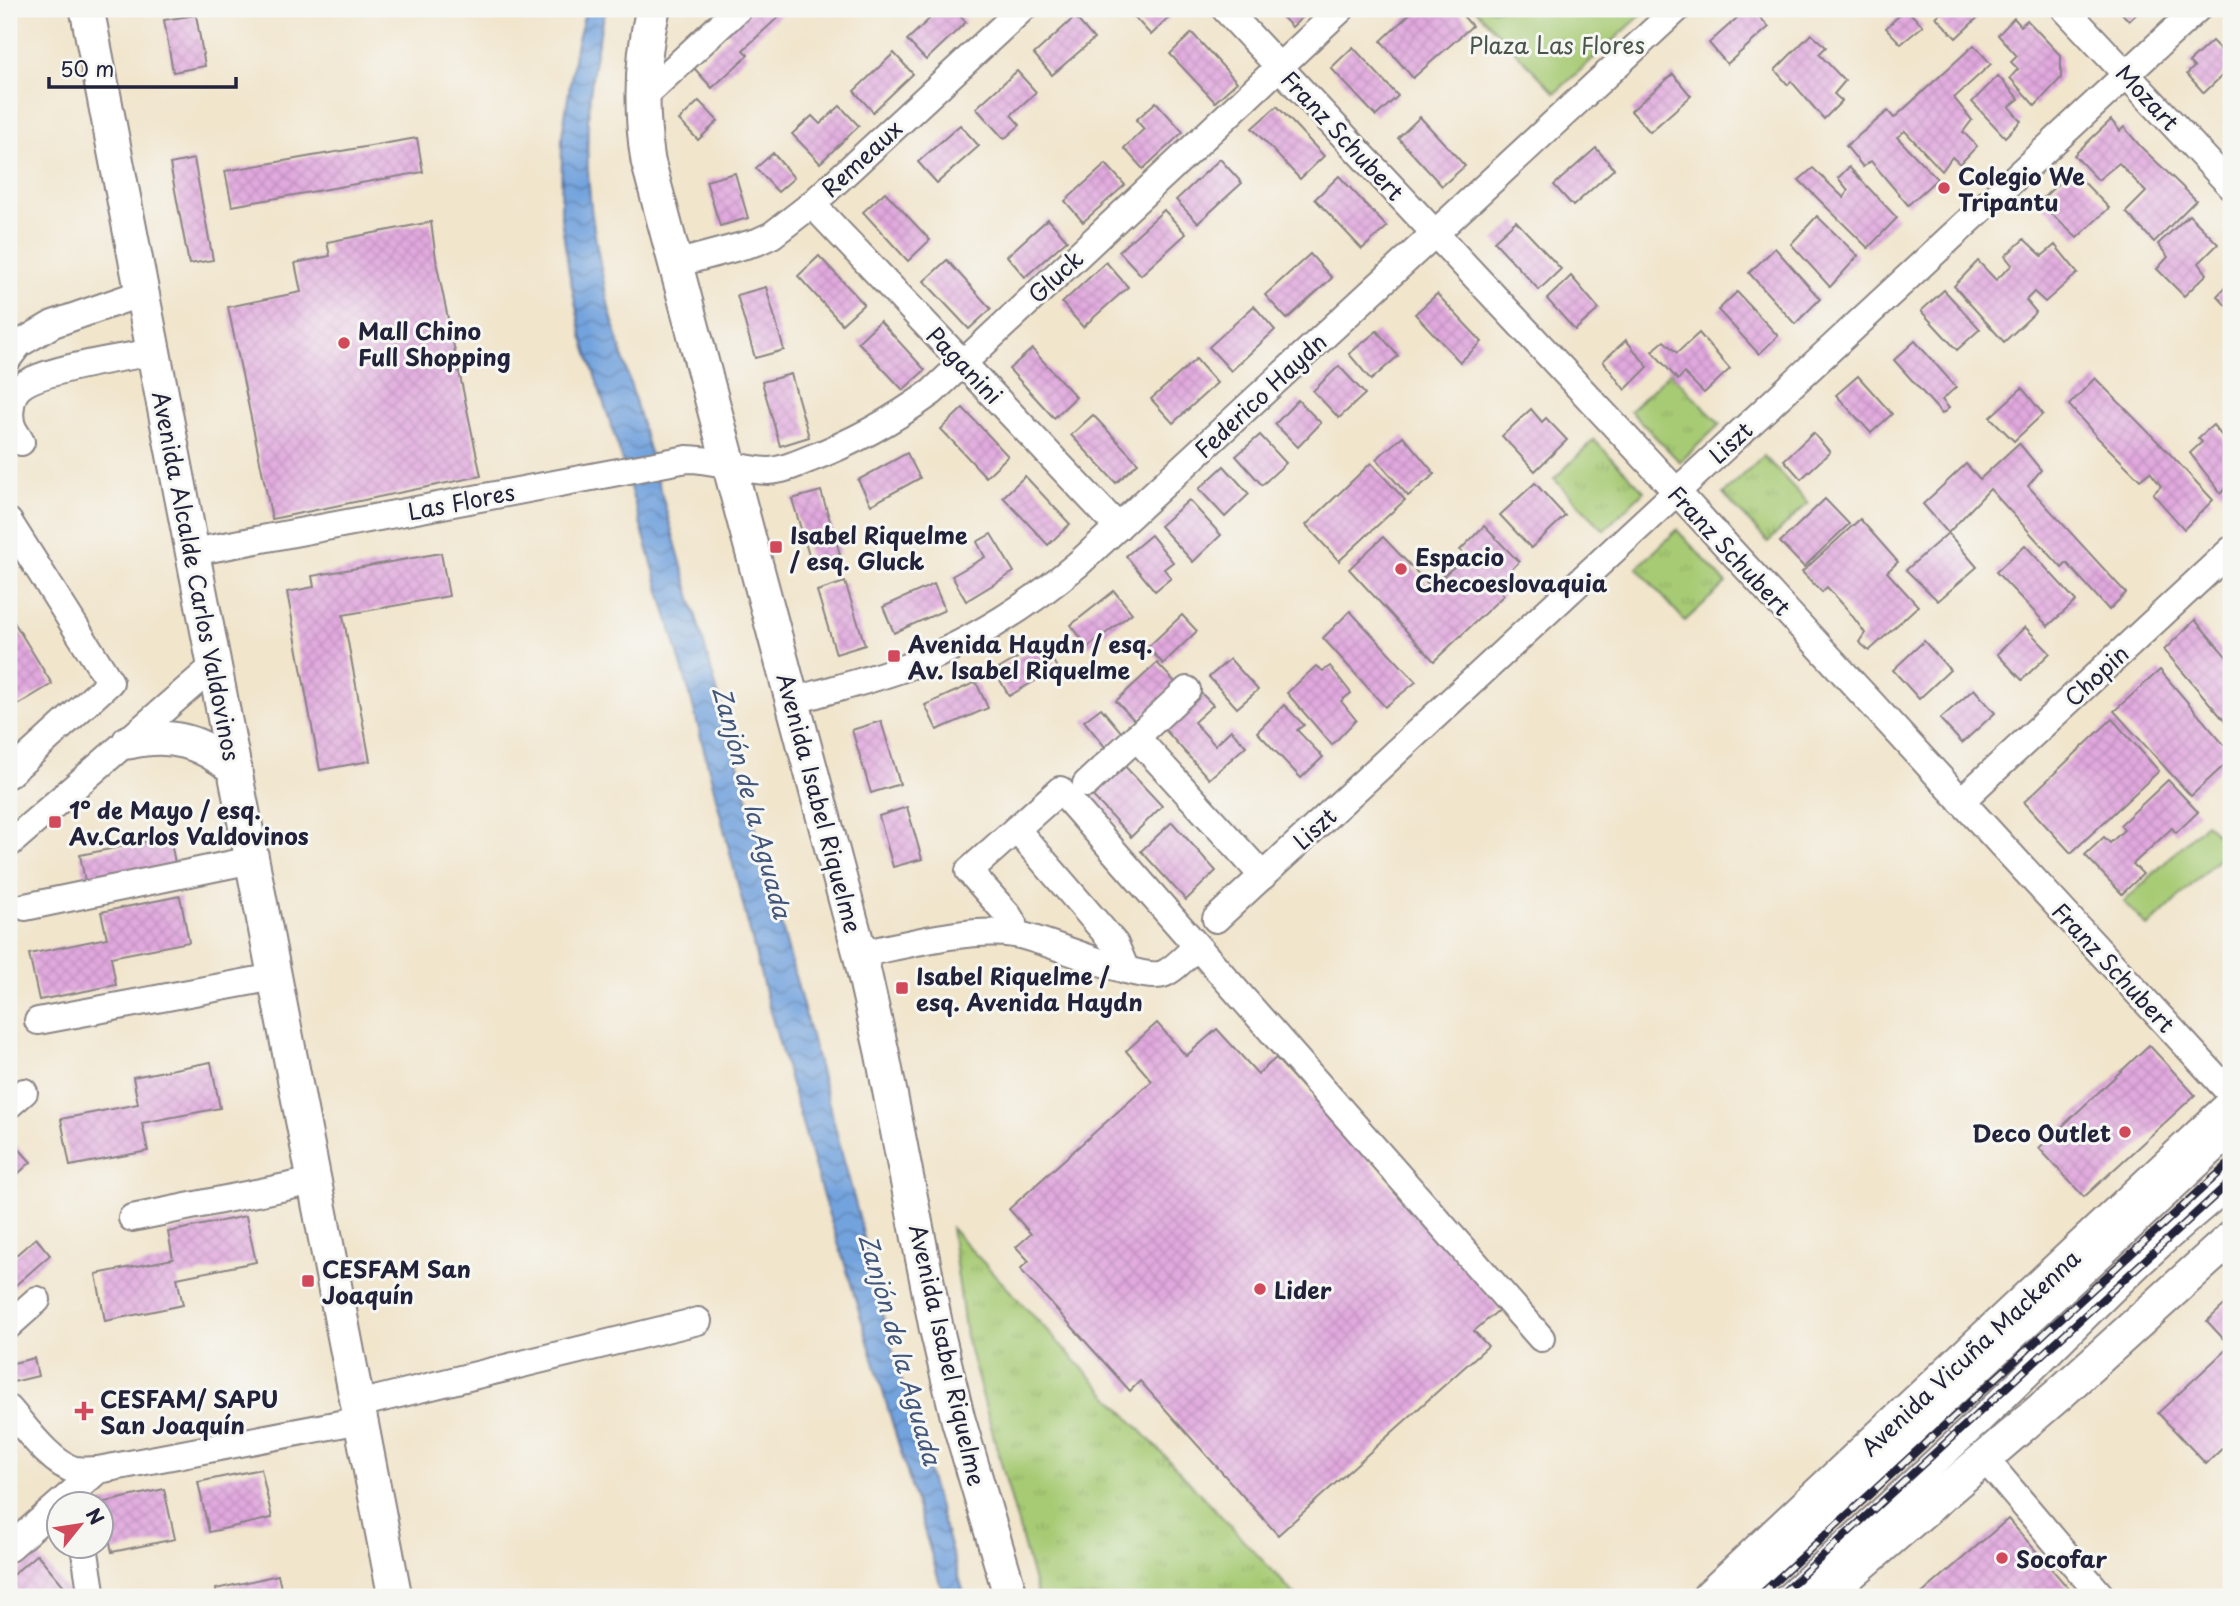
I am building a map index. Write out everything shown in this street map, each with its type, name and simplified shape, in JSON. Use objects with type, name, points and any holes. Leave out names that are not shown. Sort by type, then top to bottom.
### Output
[{"type":"main road","name":"Avenida Alcalde Carlos Valdovinos","points":[[87,9],[395,1597]]},
{"type":"main road","name":"Avenida Isabel Riquelme","points":[[653,9],[643,68],[642,98],[648,161],[860,954],[885,1065],[936,1327],[958,1419],[1011,1597]]},
{"type":"main road","points":[[130,741],[159,737],[191,742],[207,749],[235,769]]},
{"type":"main road","name":"Avenida Vicuña Mackenna","points":[[1709,1597],[2231,1106]]},
{"type":"main road","points":[[1823,1597],[2076,1380],[2231,1238]]},
{"type":"street","points":[[642,98],[738,9]]},
{"type":"street","name":"Remeaux","points":[[675,264],[757,242],[778,231],[812,204],[1022,9]]},
{"type":"street","name":"Franz Schubert","points":[[1225,9],[1677,492],[2231,1094]]},
{"type":"street","name":"Gluck","points":[[729,466],[771,471],[831,451],[886,424],[932,391],[1341,9]]},
{"type":"street","name":"Federico Haydn","points":[[793,701],[911,665],[982,633],[1048,589],[1676,9]]},
{"type":"street","name":"Mozart","points":[[2065,9],[2231,186]]},
{"type":"street","name":"Liszt","points":[[1216,919],[2197,9]]},
{"type":"street","name":"Paganini","points":[[812,204],[1118,527]]},
{"type":"street","points":[[9,357],[19,344],[53,324],[142,293]]},
{"type":"street","points":[[21,442],[11,423],[12,403],[17,390],[25,384],[60,370],[154,352]]},
{"type":"street","name":"Las Flores","points":[[193,552],[678,461],[702,459],[729,466]]},
{"type":"street","points":[[9,522],[110,682],[9,774]]},
{"type":"street","name":"Chopin","points":[[1961,801],[2231,550]]},
{"type":"street","points":[[9,845],[215,665]]},
{"type":"street","points":[[1086,784],[1186,690]]},
{"type":"street","points":[[1136,737],[1263,876]]},
{"type":"street","points":[[1014,934],[1013,923],[1008,915],[969,871],[1060,790],[1541,1338]]},
{"type":"street","points":[[1016,830],[1115,944],[1126,970]]},
{"type":"street","points":[[25,907],[252,860]]},
{"type":"street","points":[[860,954],[975,934],[1014,934],[1126,970],[1161,975],[1196,947]]},
{"type":"street","points":[[38,1021],[275,977]]},
{"type":"street","points":[[1736,1597],[2231,1133]]},
{"type":"street","points":[[132,1218],[314,1181]]},
{"type":"street","points":[[1788,1597],[1962,1437],[2101,1299],[2231,1184]]},
{"type":"street","points":[[9,1325],[37,1300]]},
{"type":"street","points":[[9,1409],[57,1460],[76,1470],[98,1470],[359,1412],[698,1321]]},
{"type":"street","points":[[1984,1459],[2102,1597]]},
{"type":"street","points":[[9,1548],[98,1470]]},
{"type":"street","points":[[86,1560],[92,1597]]},
{"type":"green space","name":"Plaza Las Flores","points":[[1475,9],[1648,9],[1555,93]]},
{"type":"green space","points":[[1670,372],[1720,424],[1680,462],[1630,411]]},
{"type":"green space","points":[[1594,440],[1644,491],[1604,530],[1554,479]]},
{"type":"green space","points":[[1764,456],[1808,503],[1768,542],[1723,494]]},
{"type":"green space","points":[[1677,530],[1726,583],[1685,621],[1637,568]]},
{"type":"green space","points":[[2206,823],[2230,848],[2148,927],[2124,902]]},
{"type":"green space","points":[[951,1228],[1297,1597],[1038,1597],[966,1336]]},
{"type":"water","points":[[586,9],[606,9],[593,74],[587,142],[592,217],[609,308],[752,814],[883,1317],[965,1597],[944,1597],[824,1200],[768,1004],[692,702],[620,453],[582,336],[561,218],[562,135],[576,47]]},
{"type":"building","points":[[746,9],[787,9],[743,50],[748,55],[712,88],[694,68],[730,35],[724,28]]},
{"type":"building","points":[[940,9],[953,9],[966,22],[926,60],[907,40]]},
{"type":"building","points":[[1127,9],[1168,9],[1173,14],[1151,35]]},
{"type":"building","points":[[1275,9],[1311,9],[1292,27]]},
{"type":"building","points":[[1415,9],[1457,9],[1472,26],[1413,78],[1381,41]]},
{"type":"building","points":[[1747,9],[1752,9],[1769,27],[1727,64],[1709,43]]},
{"type":"building","points":[[1906,9],[1923,26],[1901,44],[1886,28]]},
{"type":"building","points":[[1945,9],[1987,9],[1956,38],[1936,17]]},
{"type":"building","points":[[2118,9],[2142,9],[2129,21]]},
{"type":"building","points":[[196,15],[205,66],[173,72],[164,20]]},
{"type":"building","points":[[1075,17],[1094,39],[1052,75],[1034,54]]},
{"type":"building","points":[[2014,18],[2021,26],[2027,20],[2061,56],[2061,78],[2035,106],[2010,78],[2018,69],[2011,62],[2017,56],[1998,35]]},
{"type":"building","points":[[1192,33],[1237,82],[1215,102],[1170,54]]},
{"type":"building","points":[[1811,34],[1826,47],[1819,54],[1845,81],[1834,94],[1842,101],[1824,119],[1791,81],[1788,85],[1775,70]]},
{"type":"building","points":[[2212,41],[2223,52],[2231,44],[2231,67],[2204,93],[2187,74],[2194,67],[2189,62]]},
{"type":"building","points":[[1974,45],[1991,64],[1954,98],[1972,120],[1963,132],[1977,146],[1960,164],[1952,157],[1942,171],[1905,131],[1897,137],[1937,179],[1908,205],[1871,161],[1863,167],[1846,146],[1888,111],[1894,118]]},
{"type":"building","points":[[1353,47],[1398,96],[1376,116],[1331,68]]},
{"type":"building","points":[[894,53],[913,74],[873,112],[854,91]]},
{"type":"building","points":[[1017,71],[1036,92],[1011,115],[1020,125],[1004,139],[976,108]]},
{"type":"building","points":[[1673,74],[1691,96],[1650,132],[1631,111]]},
{"type":"building","points":[[1998,76],[2019,99],[2009,107],[2021,121],[2005,137],[1972,102]]},
{"type":"building","points":[[699,101],[718,121],[698,140],[679,120]]},
{"type":"building","points":[[1156,102],[1183,132],[1143,169],[1124,148],[1144,129],[1136,120]]},
{"type":"building","points":[[840,106],[859,126],[820,163],[792,134],[812,116],[820,124]]},
{"type":"building","points":[[1277,106],[1324,156],[1300,179],[1252,128]]},
{"type":"building","points":[[1420,117],[1465,166],[1442,186],[1398,138]]},
{"type":"building","points":[[2111,120],[2120,131],[2124,127],[2196,200],[2154,242],[2126,212],[2146,192],[2119,163],[2098,180],[2074,155]]},
{"type":"building","points":[[960,125],[979,146],[937,183],[918,162]]},
{"type":"building","points":[[417,138],[423,172],[232,206],[225,171]]},
{"type":"building","points":[[1596,148],[1614,169],[1573,206],[1554,185]]},
{"type":"building","points":[[773,153],[794,178],[778,192],[756,168]]},
{"type":"building","points":[[194,159],[213,260],[189,264],[170,164]]},
{"type":"building","points":[[1220,159],[1242,183],[1198,223],[1176,200]]},
{"type":"building","points":[[1106,164],[1125,185],[1083,222],[1065,201]]},
{"type":"building","points":[[1849,167],[1897,218],[1868,248],[1799,180],[1813,168],[1844,198],[1848,190],[1838,178]]},
{"type":"building","points":[[2072,170],[2109,208],[2077,238],[2039,202]]},
{"type":"building","points":[[735,173],[748,218],[720,226],[706,181]]},
{"type":"building","points":[[1339,176],[1387,227],[1362,249],[1315,199]]},
{"type":"building","points":[[885,192],[930,240],[908,261],[863,212]]},
{"type":"building","points":[[1164,210],[1186,234],[1141,275],[1119,251]]},
{"type":"building","points":[[2189,215],[2218,244],[2199,263],[2207,274],[2184,296],[2157,269],[2168,257],[2158,244]]},
{"type":"building","points":[[1817,216],[1858,256],[1830,287],[1791,244]]},
{"type":"building","points":[[1048,219],[1067,240],[1025,277],[1007,256]]},
{"type":"building","points":[[1516,221],[1561,269],[1539,290],[1494,241]]},
{"type":"building","name":"Mall Chino Full Shopping","points":[[431,222],[437,266],[481,476],[272,519],[228,307],[301,292],[295,263],[330,256],[327,242]]},
{"type":"building","points":[[2024,239],[2042,256],[2055,245],[2078,273],[2045,302],[2034,292],[2026,300],[2036,312],[2004,342],[1954,286],[1978,261],[1996,280],[2012,265],[2005,256]]},
{"type":"building","points":[[1775,248],[1820,299],[1795,324],[1749,273]]},
{"type":"building","points":[[1310,254],[1332,278],[1287,319],[1265,295]]},
{"type":"building","points":[[819,256],[864,304],[842,324],[798,276]]},
{"type":"building","points":[[947,260],[991,309],[969,329],[924,281]]},
{"type":"building","points":[[1106,262],[1128,287],[1083,327],[1062,303]]},
{"type":"building","points":[[1571,276],[1599,309],[1575,330],[1547,299]]},
{"type":"building","points":[[2231,281],[2231,311],[2217,296]]},
{"type":"building","points":[[766,287],[784,350],[755,358],[737,295]]},
{"type":"building","points":[[1944,290],[1980,329],[1957,350],[1921,311]]},
{"type":"building","points":[[1737,292],[1778,336],[1759,354],[1718,310]]},
{"type":"building","points":[[1437,294],[1482,342],[1460,362],[1415,314]]},
{"type":"building","points":[[1254,306],[1275,330],[1231,371],[1209,347]]},
{"type":"building","points":[[880,321],[925,370],[903,390],[858,342]]},
{"type":"building","points":[[1377,331],[1398,356],[1371,380],[1349,354]]},
{"type":"building","points":[[1699,333],[1730,369],[1704,393],[1684,373],[1678,380],[1652,351],[1664,341],[1677,353]]},
{"type":"building","points":[[1626,340],[1648,367],[1625,390],[1603,361]]},
{"type":"building","points":[[1915,341],[1956,387],[1942,400],[1949,408],[1942,414],[1894,360]]},
{"type":"building","points":[[1032,349],[1076,397],[1054,418],[1009,369]]},
{"type":"building","points":[[1196,359],[1217,383],[1173,423],[1151,399]]},
{"type":"building","points":[[1339,366],[1365,394],[1339,418],[1313,391]]},
{"type":"building","points":[[791,374],[809,437],[780,446],[762,382]]},
{"type":"building","points":[[1858,376],[1892,414],[1871,433],[1836,395]]},
{"type":"building","points":[[2095,378],[2213,500],[2184,529],[2153,494],[2161,486],[2150,472],[2140,480],[2069,405]]},
{"type":"building","points":[[2022,388],[2043,414],[2014,441],[1990,417]]},
{"type":"building","points":[[1298,400],[1321,423],[1298,447],[1275,424]]},
{"type":"building","points":[[963,408],[1008,456],[986,477],[941,429]]},
{"type":"building","points":[[1531,409],[1542,422],[1546,418],[1567,440],[1535,471],[1502,436]]},
{"type":"building","points":[[1093,415],[1138,463],[1116,483],[1071,435]]},
{"type":"building","points":[[2213,425],[2231,447],[2231,483],[2221,493],[2190,453],[2202,442],[2198,438]]},
{"type":"building","points":[[1813,433],[1830,452],[1801,479],[1784,460]]},
{"type":"building","points":[[1260,435],[1286,463],[1262,485],[1236,456]]},
{"type":"building","points":[[1403,436],[1435,474],[1408,496],[1376,459]]},
{"type":"building","points":[[2019,443],[2041,470],[2028,486],[2126,593],[2109,610],[2067,563],[2062,568],[1990,489],[1948,533],[1923,504],[1966,464],[1980,479]]},
{"type":"building","points":[[907,453],[920,478],[871,505],[858,480]]},
{"type":"building","points":[[1371,463],[1405,500],[1339,561],[1306,525]]},
{"type":"building","points":[[1224,466],[1249,494],[1225,517],[1199,489]]},
{"type":"building","points":[[1025,476],[1070,524],[1048,545],[1003,497]]},
{"type":"building","points":[[1535,483],[1565,516],[1531,548],[1500,515]]},
{"type":"building","points":[[821,491],[840,554],[811,562],[792,499]]},
{"type":"building","points":[[1825,499],[1849,524],[1804,567],[1780,542]]},
{"type":"building","points":[[1189,500],[1221,535],[1193,562],[1160,526]]},
{"type":"building","points":[[1860,519],[1898,562],[1887,572],[1918,606],[1869,651],[1859,642],[1865,633],[1847,609],[1827,587],[1822,592],[1802,572]]},
{"type":"building","points":[[1484,526],[1519,562],[1495,586],[1504,595],[1434,661],[1349,569],[1383,537],[1431,587],[1466,556],[1460,550]]},
{"type":"building","points":[[1948,533],[1977,567],[1938,601],[1906,570]]},
{"type":"building","points":[[991,534],[1014,572],[966,601],[952,576],[985,557],[977,542]]},
{"type":"building","points":[[1151,535],[1173,562],[1164,569],[1171,578],[1155,591],[1126,556]]},
{"type":"building","points":[[2025,545],[2076,601],[2048,626],[1996,572]]},
{"type":"building","points":[[441,553],[449,596],[343,615],[370,761],[320,770],[287,592],[314,587],[312,576]]},
{"type":"building","points":[[845,582],[865,645],[836,654],[817,591]]},
{"type":"building","points":[[934,584],[945,610],[894,633],[883,607]]},
{"type":"building","points":[[1114,591],[1132,613],[1088,647],[1071,625]]},
{"type":"building","points":[[1350,611],[1416,682],[1385,707],[1323,638]]},
{"type":"building","points":[[9,614],[52,684],[9,710]]},
{"type":"building","points":[[1182,615],[1197,631],[1163,664],[1148,647]]},
{"type":"building","points":[[2195,620],[2231,662],[2229,726],[2164,650]]},
{"type":"building","points":[[2025,627],[2050,653],[2022,680],[1997,654]]},
{"type":"building","points":[[1924,641],[1950,670],[1919,699],[1893,670]]},
{"type":"building","points":[[1043,643],[1057,668],[1009,696],[995,671]]},
{"type":"building","points":[[1230,659],[1258,690],[1237,708],[1209,677]]},
{"type":"building","points":[[1157,663],[1176,683],[1136,722],[1116,701]]},
{"type":"building","points":[[1316,666],[1323,671],[1330,666],[1351,693],[1341,701],[1356,720],[1332,745],[1287,693]]},
{"type":"building","points":[[2160,670],[2231,753],[2231,759],[2191,796],[2114,711]]},
{"type":"building","points":[[976,682],[988,708],[937,730],[925,705]]},
{"type":"building","points":[[1974,689],[1995,713],[1962,743],[1940,719]]},
{"type":"building","points":[[1198,690],[1213,705],[1194,722],[1215,745],[1231,730],[1246,746],[1209,779],[1160,724]]},
{"type":"building","points":[[1284,705],[1304,725],[1297,730],[1323,757],[1301,778],[1257,732]]},
{"type":"building","points":[[1101,708],[1122,733],[1105,747],[1084,721]]},
{"type":"building","points":[[2112,719],[2159,771],[2071,853],[2024,802]]},
{"type":"building","points":[[881,721],[900,784],[871,793],[852,730]]},
{"type":"building","points":[[1120,761],[1162,806],[1131,837],[1088,791]]},
{"type":"building","points":[[2168,780],[2198,812],[2176,833],[2172,828],[2133,864],[2143,874],[2122,894],[2085,855],[2104,837],[2110,843],[2124,830],[2120,825]]},
{"type":"building","points":[[907,807],[922,859],[893,867],[879,816]]},
{"type":"building","points":[[1172,822],[1216,871],[1186,900],[1141,851]]},
{"type":"building","points":[[170,837],[176,868],[86,886],[80,855]]},
{"type":"building","points":[[180,896],[189,942],[111,957],[116,985],[39,1000],[29,954],[107,938],[101,912]]},
{"type":"building","name":"Lider","points":[[1157,1023],[1186,1056],[1217,1029],[1258,1074],[1276,1058],[1500,1309],[1474,1331],[1488,1346],[1278,1535],[1140,1381],[1130,1391],[1020,1269],[1029,1261],[1016,1247],[1031,1234],[1009,1209],[1152,1081],[1126,1051]]},
{"type":"building","points":[[2149,1045],[2195,1095],[2084,1197],[2039,1148]]},
{"type":"building","points":[[211,1062],[220,1108],[142,1123],[148,1151],[70,1166],[61,1119],[138,1104],[133,1077]]},
{"type":"building","points":[[10,1139],[31,1162],[11,1180],[9,1177]]},
{"type":"building","points":[[246,1216],[256,1262],[177,1278],[183,1305],[105,1321],[96,1274],[173,1259],[168,1232]]},
{"type":"building","points":[[36,1238],[50,1255],[9,1291],[9,1261]]},
{"type":"building","points":[[2231,1299],[2231,1440],[2206,1464],[2158,1413],[2230,1346],[2207,1321]]},
{"type":"building","points":[[34,1358],[38,1376],[13,1382],[9,1364]]},
{"type":"building","points":[[261,1469],[272,1518],[209,1532],[198,1482]]},
{"type":"building","points":[[164,1489],[175,1539],[116,1551],[116,1500]]},
{"type":"building","name":"Socofar","points":[[2008,1519],[2076,1597],[1918,1597]]},
{"type":"building","points":[[37,1554],[70,1593],[65,1597],[9,1597],[9,1578]]},
{"type":"building","points":[[278,1575],[283,1597],[217,1597],[216,1589]]},
{"type":"railway","points":[[1758,1597],[2231,1162]]},
{"type":"railway","points":[[1778,1597],[2231,1181]]},
{"type":"place","name":"Colegio We Tripantu","points":[[1944,188]]},
{"type":"place","name":"Mall Chino Full Shopping","points":[[344,343]]},
{"type":"place","name":"Isabel Riquelme / esq. Gluck","points":[[776,547]]},
{"type":"place","name":"Espacio Checoeslovaquia","points":[[1401,569]]},
{"type":"place","name":"Avenida Haydn / esq. Av. Isabel Riquelme","points":[[894,656]]},
{"type":"place","name":"1° de Mayo / esq. Av.Carlos Valdovinos","points":[[55,822]]},
{"type":"place","name":"Isabel Riquelme / esq. Avenida Haydn","points":[[902,988]]},
{"type":"place","name":"Deco Outlet","points":[[2125,1132]]},
{"type":"place","name":"CESFAM San Joaquín","points":[[308,1281]]},
{"type":"place","name":"Lider","points":[[1260,1289]]},
{"type":"place","name":"CESFAM/ SAPU San Joaquín","points":[[84,1411]]},
{"type":"place","name":"Socofar","points":[[2002,1558]]},
{"type":"water label","name":"Zanjón de la Aguada","points":[[753,802]]},
{"type":"water label","name":"Zanjón de la Aguada","points":[[901,1349]]}]
